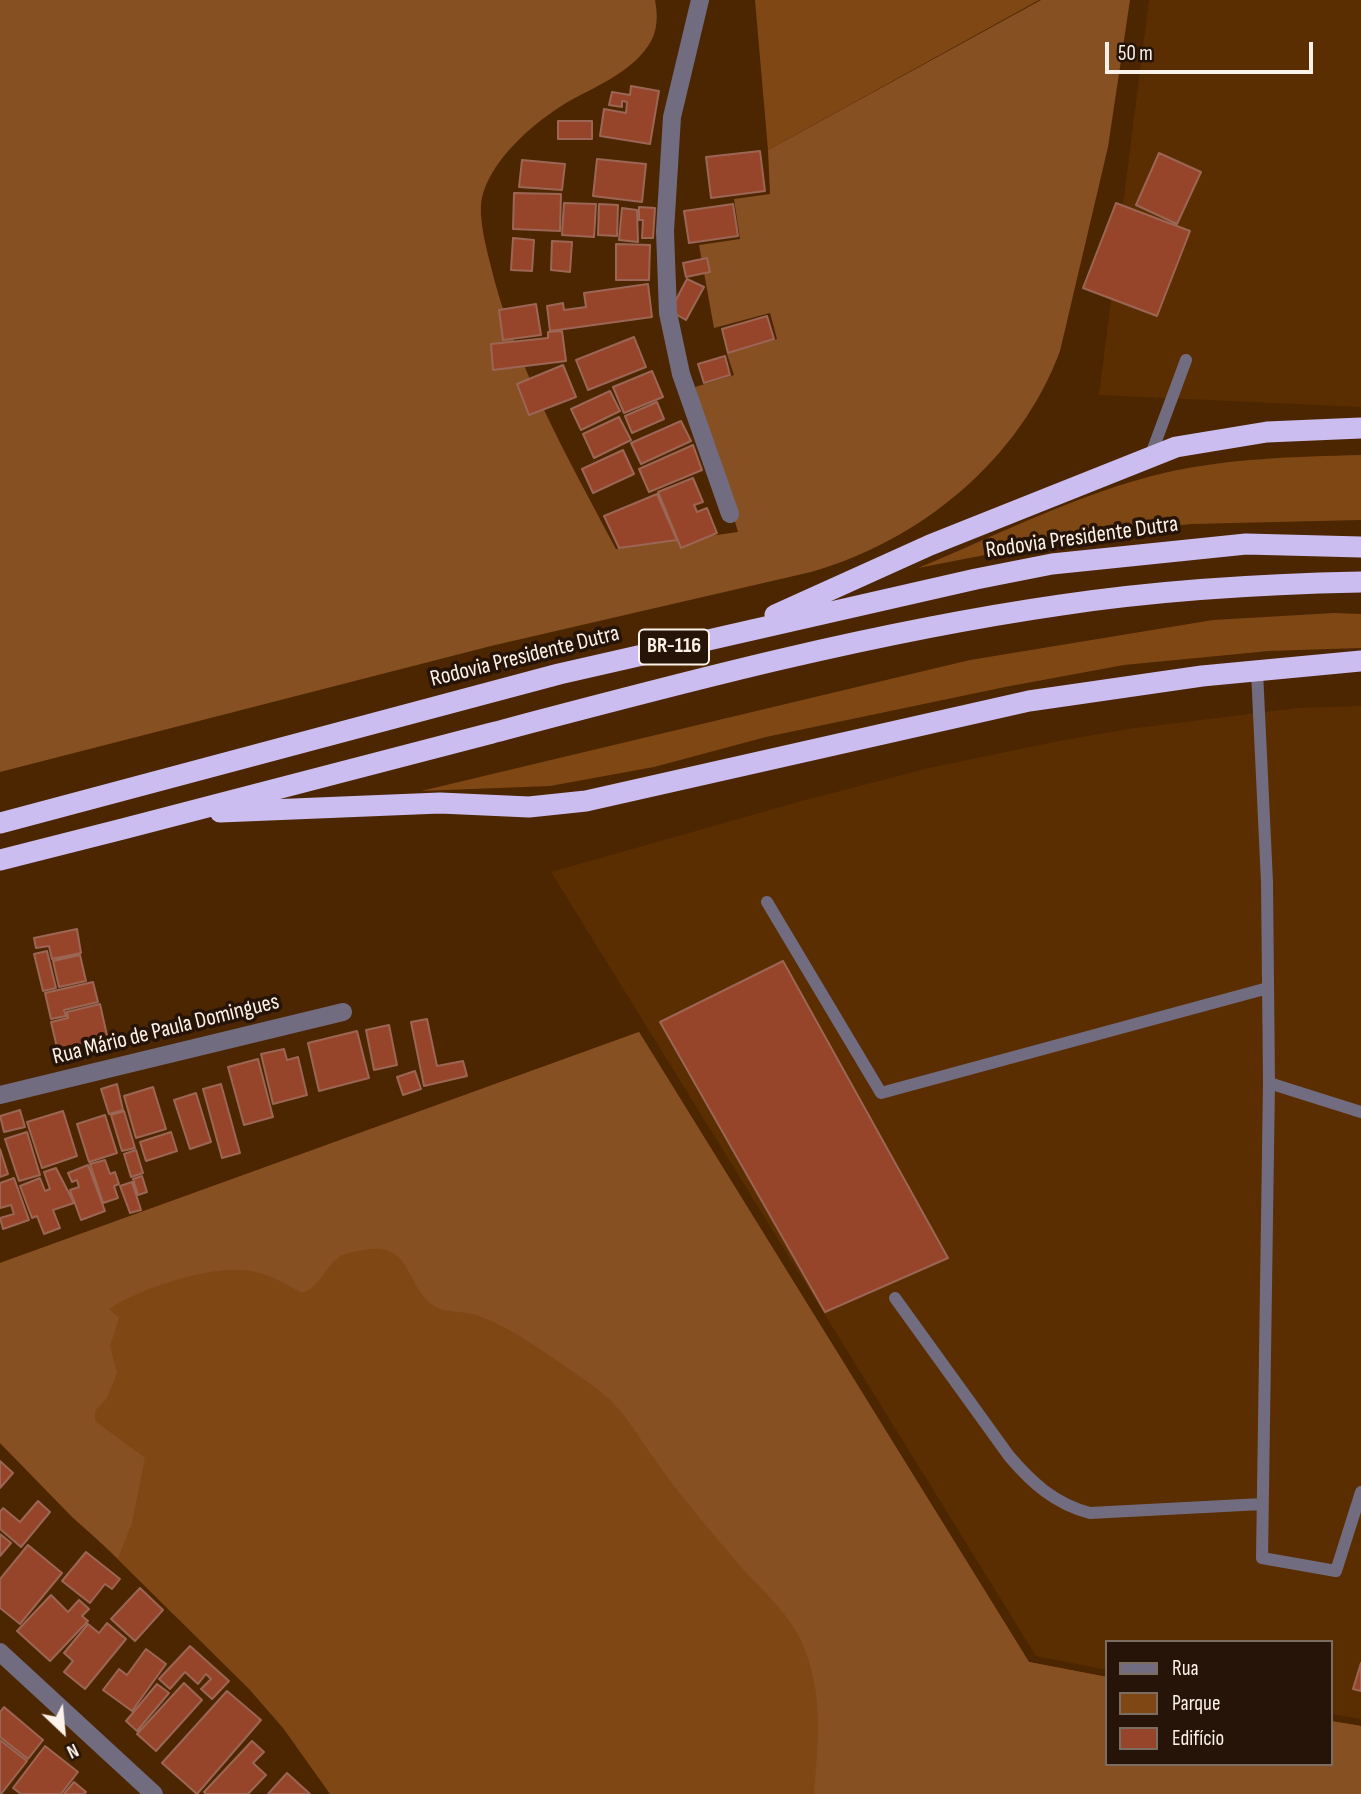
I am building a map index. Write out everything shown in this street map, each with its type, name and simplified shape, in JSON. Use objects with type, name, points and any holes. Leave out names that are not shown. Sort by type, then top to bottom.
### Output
[{"type":"highway","points":[[734,634],[930,545],[1176,447],[1267,432],[1361,428]]},
{"type":"highway","name":"Rodovia Presidente Dutra","points":[[0,823],[546,677],[1052,564],[1246,544],[1361,547]]},
{"type":"highway","name":"BR-116","points":[[0,860],[666,686],[934,628],[1060,605],[1157,593],[1266,584],[1361,582]]},
{"type":"highway","points":[[183,813],[440,803],[529,807],[586,802],[1028,701],[1121,686],[1361,660]]},
{"type":"highway","points":[[0,868],[96,836]]},
{"type":"street","points":[[700,0],[671,117],[665,231],[668,313],[681,374],[730,514]]},
{"type":"street","name":"Rua Mário de Paula Domingues","points":[[0,1094],[343,1012]]},
{"type":"street","points":[[0,1652],[154,1794]]},
{"type":"lane","points":[[1150,457],[1186,360]]},
{"type":"lane","points":[[1257,671],[1269,1083],[1262,1558],[1336,1571],[1361,1492]]},
{"type":"lane","points":[[767,902],[881,1093],[1268,988]]},
{"type":"lane","points":[[1269,1083],[1361,1112]]},
{"type":"lane","points":[[895,1298],[1009,1456],[1030,1480],[1063,1503],[1090,1513],[1262,1504]]},
{"type":"shaded area","points":[[0,0],[655,0],[655,30],[640,56],[611,79],[553,111],[525,134],[491,175],[481,206],[482,227],[490,263],[513,338],[544,410],[616,549],[738,532],[695,387],[734,375],[727,354],[777,339],[770,313],[714,328],[699,245],[740,239],[734,199],[770,194],[768,150],[1041,0],[1130,0],[1108,147],[1060,351],[1042,390],[1020,427],[993,460],[962,490],[928,517],[891,540],[852,558],[811,572],[491,646],[0,772]]},
{"type":"shaded area","points":[[1149,0],[1361,0],[1361,407],[1099,395]]},
{"type":"shaded area","points":[[1361,706],[1361,1719],[1333,1714],[1333,1640],[1106,1640],[1106,1670],[1036,1656],[551,872],[929,768],[1128,729],[1297,708]]},
{"type":"shaded area","points":[[639,1032],[1029,1662],[1106,1677],[1106,1766],[1333,1766],[1333,1721],[1361,1726],[1361,1794],[814,1794],[817,1699],[809,1661],[789,1620],[704,1523],[611,1400],[523,1338],[494,1322],[433,1305],[420,1291],[398,1257],[381,1249],[359,1251],[339,1257],[314,1286],[302,1293],[258,1272],[227,1270],[173,1281],[137,1294],[109,1309],[119,1318],[110,1346],[117,1373],[107,1398],[95,1411],[95,1421],[145,1458],[132,1523],[118,1558],[72,1517],[0,1443],[0,1263]]},
{"type":"green space","points":[[755,0],[1039,0],[768,150]]},
{"type":"green space","points":[[1361,455],[1361,520],[1192,524],[1088,535],[918,568],[1070,503],[1132,481],[1188,468],[1237,461]]},
{"type":"green space","points":[[1361,614],[1361,648],[1269,651],[1124,665],[766,737],[654,767],[550,786],[421,791],[970,660],[1213,620]]},
{"type":"green space","points":[[639,1032],[1029,1662],[1106,1677],[1106,1766],[1333,1766],[1333,1721],[1361,1726],[1361,1794],[330,1794],[283,1728],[249,1689],[0,1443],[0,1263]]},
{"type":"building","points":[[631,86],[659,91],[650,144],[600,136],[604,109],[626,113],[627,102],[622,101],[622,107],[609,105],[612,92],[630,95]]},
{"type":"building","points":[[558,121],[592,121],[592,139],[558,139]]},
{"type":"building","points":[[760,151],[765,191],[711,198],[706,157]]},
{"type":"building","points":[[1159,153],[1201,172],[1177,224],[1136,205]]},
{"type":"building","points":[[597,159],[646,164],[642,202],[593,196]]},
{"type":"building","points":[[522,160],[565,164],[562,190],[519,187]]},
{"type":"building","points":[[514,193],[561,194],[560,231],[513,229]]},
{"type":"building","points":[[564,203],[596,204],[594,237],[562,235]]},
{"type":"building","points":[[1116,203],[1190,231],[1157,316],[1083,288]]},
{"type":"building","points":[[599,204],[618,205],[617,236],[598,235]]},
{"type":"building","points":[[733,204],[738,236],[689,243],[684,211]]},
{"type":"building","points":[[639,207],[655,208],[653,238],[642,238],[643,220],[639,220]]},
{"type":"building","points":[[622,208],[637,210],[638,242],[619,240]]},
{"type":"building","points":[[513,238],[534,240],[532,271],[511,270]]},
{"type":"building","points":[[552,241],[572,242],[570,272],[551,270]]},
{"type":"building","points":[[616,244],[650,245],[649,280],[616,280]]},
{"type":"building","points":[[707,258],[710,272],[686,277],[683,263]]},
{"type":"building","points":[[687,279],[704,287],[686,320],[670,311]]},
{"type":"building","points":[[648,284],[652,317],[550,331],[547,306],[563,303],[564,310],[586,307],[584,293]]},
{"type":"building","points":[[536,304],[541,335],[503,340],[499,310]]},
{"type":"building","points":[[767,316],[774,339],[728,353],[722,329]]},
{"type":"building","points":[[562,331],[566,361],[493,370],[491,344],[548,338],[548,332]]},
{"type":"building","points":[[634,337],[646,367],[588,390],[576,360]]},
{"type":"building","points":[[725,356],[730,375],[704,383],[698,364]]},
{"type":"building","points":[[563,365],[576,397],[529,415],[517,384]]},
{"type":"building","points":[[652,371],[663,397],[624,413],[613,387]]},
{"type":"building","points":[[610,391],[620,411],[581,430],[571,409]]},
{"type":"building","points":[[657,402],[664,419],[632,433],[625,416]]},
{"type":"building","points":[[619,417],[631,440],[594,458],[583,434]]},
{"type":"building","points":[[681,421],[691,441],[641,464],[631,443]]},
{"type":"building","points":[[693,445],[702,470],[649,492],[639,469]]},
{"type":"building","points":[[623,450],[634,474],[593,493],[582,469]]},
{"type":"building","points":[[693,478],[703,502],[694,505],[697,512],[707,508],[717,533],[681,548],[658,492]]},
{"type":"building","points":[[657,494],[677,540],[619,548],[604,516]]},
{"type":"building","points":[[77,929],[81,953],[52,959],[49,946],[36,948],[34,938]]},
{"type":"building","points":[[47,951],[56,988],[43,991],[34,954]]},
{"type":"building","points":[[80,955],[86,981],[59,987],[53,961]]},
{"type":"building","points":[[783,961],[948,1258],[825,1312],[660,1022]]},
{"type":"building","points":[[93,982],[98,1002],[64,1010],[66,1016],[51,1019],[45,993]]},
{"type":"building","points":[[100,1004],[108,1040],[58,1052],[51,1022],[68,1018],[67,1012]]},
{"type":"building","points":[[427,1019],[437,1066],[463,1061],[467,1076],[424,1086],[411,1022]]},
{"type":"building","points":[[389,1025],[397,1065],[374,1070],[366,1030]]},
{"type":"building","points":[[357,1031],[369,1078],[319,1091],[308,1043]]},
{"type":"building","points":[[284,1049],[287,1060],[298,1057],[307,1095],[273,1104],[261,1054]]},
{"type":"building","points":[[258,1059],[273,1117],[244,1125],[228,1067]]},
{"type":"building","points":[[415,1071],[421,1089],[403,1095],[397,1077]]},
{"type":"building","points":[[117,1084],[123,1110],[109,1114],[101,1089]]},
{"type":"building","points":[[221,1084],[240,1153],[222,1158],[203,1089]]},
{"type":"building","points":[[153,1087],[166,1129],[136,1138],[124,1096]]},
{"type":"building","points":[[196,1093],[211,1142],[190,1149],[174,1100]]},
{"type":"building","points":[[20,1110],[25,1127],[4,1132],[0,1116]]},
{"type":"building","points":[[63,1111],[77,1156],[42,1168],[27,1122]]},
{"type":"building","points":[[124,1111],[135,1148],[122,1151],[111,1115]]},
{"type":"building","points":[[105,1115],[117,1153],[89,1162],[77,1124]]},
{"type":"building","points":[[27,1132],[40,1175],[19,1181],[5,1139]]},
{"type":"building","points":[[171,1132],[177,1151],[146,1161],[140,1142]]},
{"type":"building","points":[[0,1149],[8,1174],[0,1177]]},
{"type":"building","points":[[136,1150],[143,1173],[131,1177],[124,1154]]},
{"type":"building","points":[[105,1160],[110,1174],[115,1172],[119,1184],[114,1186],[118,1198],[103,1203],[90,1164]]},
{"type":"building","points":[[88,1165],[105,1211],[81,1220],[70,1190],[79,1187],[77,1180],[72,1182],[68,1173]]},
{"type":"building","points":[[56,1168],[74,1203],[53,1210],[60,1228],[44,1234],[37,1216],[32,1218],[20,1186],[40,1178],[45,1191],[50,1189],[44,1172]]},
{"type":"building","points":[[142,1176],[147,1192],[138,1195],[133,1179]]},
{"type":"building","points":[[14,1178],[29,1220],[3,1229],[0,1218],[14,1214],[11,1205],[0,1208],[0,1183]]},
{"type":"building","points":[[132,1182],[141,1210],[130,1213],[120,1186]]},
{"type":"building","points":[[0,1461],[13,1473],[0,1488]]},
{"type":"building","points":[[38,1501],[50,1512],[21,1547],[0,1529],[0,1512],[3,1508],[20,1522]]},
{"type":"building","points":[[0,1534],[11,1543],[0,1556]]},
{"type":"building","points":[[28,1545],[62,1573],[20,1624],[0,1608],[0,1579]]},
{"type":"building","points":[[86,1552],[120,1579],[112,1589],[105,1584],[90,1603],[62,1581]]},
{"type":"building","points":[[140,1588],[163,1610],[135,1641],[111,1619]]},
{"type":"building","points":[[51,1595],[68,1612],[79,1600],[89,1609],[82,1616],[88,1621],[50,1661],[17,1631]]},
{"type":"building","points":[[107,1623],[126,1639],[85,1689],[64,1672],[73,1661],[64,1653],[88,1624],[99,1633]]},
{"type":"building","points":[[190,1646],[229,1681],[212,1699],[201,1689],[211,1679],[206,1674],[198,1684],[185,1672],[170,1689],[159,1679]]},
{"type":"building","points":[[146,1649],[166,1664],[132,1711],[103,1690],[119,1669],[127,1675]]},
{"type":"building","points":[[1361,1663],[1361,1691],[1353,1689]]},
{"type":"building","points":[[184,1683],[202,1700],[156,1751],[137,1734]]},
{"type":"building","points":[[157,1684],[169,1693],[137,1731],[126,1721]]},
{"type":"building","points":[[227,1691],[261,1720],[197,1794],[162,1763]]},
{"type":"building","points":[[4,1707],[43,1740],[28,1759],[0,1737],[0,1712]]},
{"type":"building","points":[[0,1740],[27,1761],[1,1794],[0,1794]]},
{"type":"building","points":[[252,1741],[264,1752],[253,1763],[266,1775],[248,1794],[206,1794],[204,1792]]},
{"type":"building","points":[[45,1746],[78,1772],[61,1794],[21,1794],[13,1788]]},
{"type":"building","points":[[287,1773],[310,1794],[268,1794]]},
{"type":"building","points":[[74,1782],[86,1792],[64,1794]]}]
